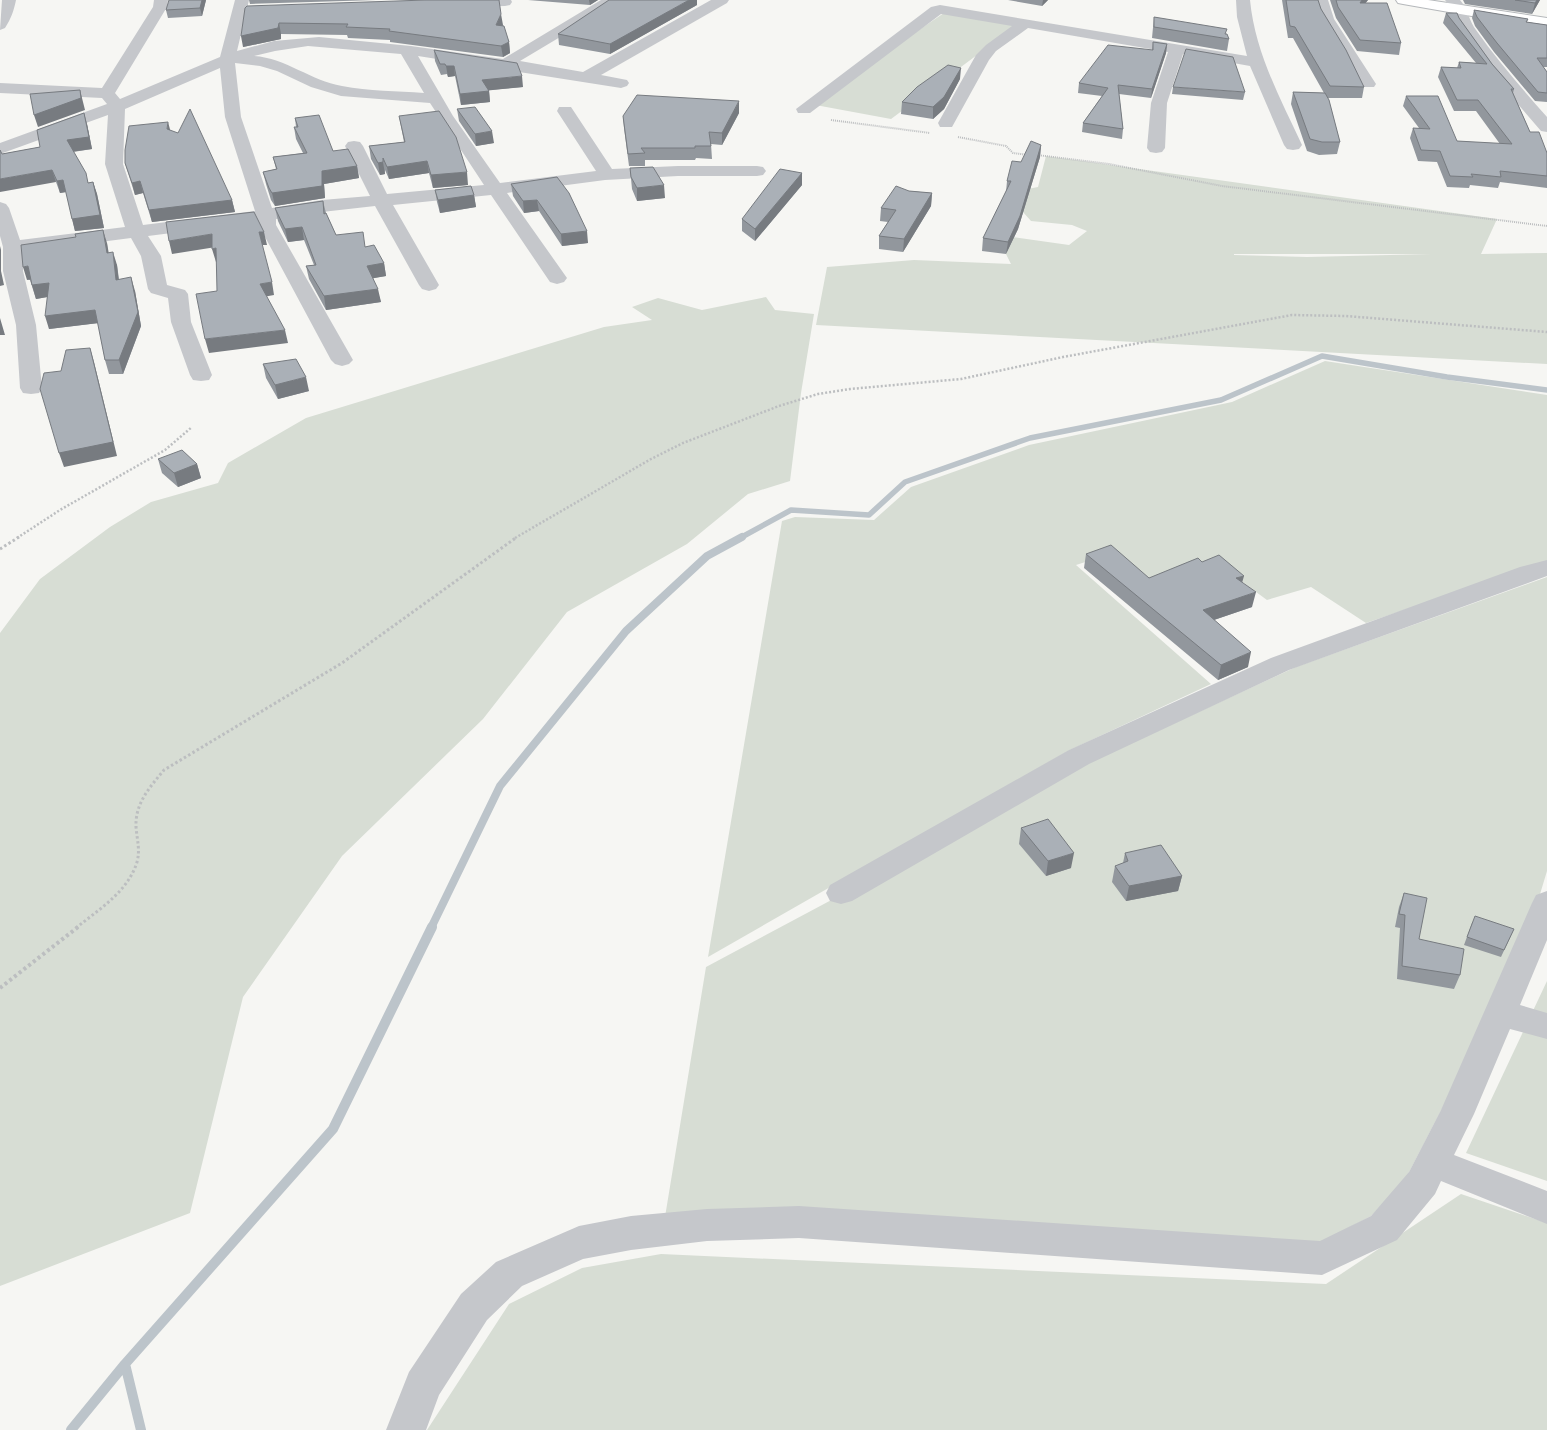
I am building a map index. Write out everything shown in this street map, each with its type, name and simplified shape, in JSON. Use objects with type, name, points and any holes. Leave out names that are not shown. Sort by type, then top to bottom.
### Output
[{"type":"highway","points":[[1403,0],[1456,5],[1506,18],[1547,23]]},
{"type":"street","points":[[0,24],[6,13],[9,0]]},
{"type":"street","points":[[161,0],[160,7],[112,99],[114,164],[136,231],[151,256],[158,288],[178,294],[181,322],[201,375]]},
{"type":"street","points":[[447,3],[504,2],[504,0]]},
{"type":"street","points":[[505,64],[612,0]]},
{"type":"street","points":[[585,77],[722,0]]},
{"type":"street","points":[[1243,0],[1243,16],[1257,62],[1293,145]]},
{"type":"street","points":[[1321,0],[1328,19],[1368,84]]},
{"type":"street","points":[[963,12],[978,1]]},
{"type":"street","points":[[259,10],[241,5],[227,59],[232,118],[251,167],[259,199],[266,215],[267,225],[342,360]]},
{"type":"street","points":[[1456,5],[1466,27],[1497,70],[1547,127]]},
{"type":"street","points":[[804,109],[936,10],[947,9],[1257,62]]},
{"type":"street","points":[[946,123],[982,58],[991,48],[1026,22]]},
{"type":"street","points":[[0,149],[55,127],[112,99],[259,49],[300,42],[407,50],[621,83]]},
{"type":"street","points":[[1156,148],[1160,103],[1177,49]]},
{"type":"street","points":[[407,50],[445,116],[557,278]]},
{"type":"street","points":[[227,59],[261,61],[283,68],[317,84],[341,91],[435,99]]},
{"type":"street","points":[[0,88],[112,99]]},
{"type":"street","points":[[565,111],[606,173],[605,175]]},
{"type":"street","points":[[354,146],[381,200],[429,284]]},
{"type":"street","points":[[13,247],[266,215],[322,206],[605,175],[678,171],[757,171]]},
{"type":"street","points":[[0,208],[13,247],[12,271],[8,291],[26,325],[31,388]]},
{"type":"street","points":[[842,893],[1079,757],[1280,664],[1529,572],[1547,568]]},
{"type":"street","points":[[406,1430],[423,1385],[474,1307],[509,1274],[579,1243],[631,1233],[707,1225],[799,1222],[1322,1258],[1384,1228],[1422,1183],[1458,1114],[1547,903]]},
{"type":"street","points":[[1500,1013],[1547,1026]]},
{"type":"street","points":[[1433,1162],[1547,1208]]},
{"type":"path","points":[[831,120],[931,133]]},
{"type":"path","points":[[958,136],[1006,146],[1012,153],[1091,161],[1222,186],[1547,226]]},
{"type":"path","points":[[0,988],[93,914],[117,893],[131,875],[138,860],[140,843],[136,828],[138,810],[144,795],[164,770],[342,663],[510,541],[683,442],[779,406],[818,394],[881,385],[961,379],[1063,357],[1292,315],[1346,316],[1547,332]]},
{"type":"path","points":[[0,548],[60,510],[165,450],[192,427]]},
{"type":"shaded area","points":[[944,13],[1016,26],[891,119],[810,104]]},
{"type":"shaded area","points":[[1046,156],[1497,219],[1481,254],[1547,253],[1547,364],[816,325],[827,267],[914,260],[1011,264],[1006,254],[1012,237],[1069,245],[1087,231],[1072,225],[1031,221],[1006,193],[1038,187]],"holes":[[[1234,254],[1431,254],[1307,257]]]},
{"type":"shaded area","points":[[766,297],[775,310],[814,314],[801,393],[790,481],[748,494],[687,544],[567,612],[483,719],[342,856],[243,997],[190,1213],[0,1286],[0,633],[40,579],[110,527],[151,502],[218,483],[228,463],[306,418],[604,327],[652,320],[632,307],[658,298],[702,310]]},
{"type":"shaded area","points":[[1325,361],[1547,395],[1547,561],[1366,623],[1311,587],[1267,600],[1215,562],[1149,585],[1110,554],[1076,565],[1211,684],[1070,750],[708,957],[782,521],[795,517],[874,520],[911,487],[1029,445],[1232,402]]},
{"type":"shaded area","points":[[1547,577],[1547,871],[1522,954],[1405,1180],[1371,1216],[1317,1244],[665,1217],[706,967],[1088,763],[1296,667]]},
{"type":"shaded area","points":[[1547,981],[1547,1181],[1466,1153]]},
{"type":"shaded area","points":[[1461,1194],[1547,1223],[1547,1430],[427,1430],[509,1304],[582,1268],[661,1254],[1326,1284]]},
{"type":"building","points":[[169,0],[202,0],[200,8],[166,10]]},
{"type":"building","points":[[426,0],[499,0],[501,14],[496,25],[504,26],[509,42],[501,46],[389,31],[390,29],[346,27],[348,24],[279,23],[278,28],[241,36],[245,8],[247,6]]},
{"type":"building","points":[[609,0],[689,0],[610,44],[558,34]]},
{"type":"building","points":[[1286,0],[1318,0],[1321,9],[1346,50],[1364,87],[1330,86],[1295,27],[1290,26]]},
{"type":"building","points":[[1336,0],[1362,0],[1360,3],[1387,3],[1401,43],[1360,40],[1338,7]]},
{"type":"building","points":[[1515,0],[1537,0],[1535,3]]},
{"type":"building","points":[[1474,10],[1528,19],[1526,22],[1547,25],[1547,58],[1537,58],[1547,72],[1547,93],[1538,92],[1497,43],[1477,17]]},
{"type":"building","points":[[1446,13],[1457,13],[1492,64],[1514,89],[1511,89],[1530,132],[1539,132],[1547,153],[1547,176],[1500,171],[1501,177],[1471,174],[1473,177],[1450,176],[1440,151],[1421,150],[1413,128],[1430,129],[1406,96],[1438,96],[1457,141],[1512,144],[1478,100],[1457,100],[1441,67],[1461,68],[1459,62],[1487,64]]},
{"type":"building","points":[[1154,17],[1227,29],[1225,34],[1227,34],[1229,39],[1154,27]]},
{"type":"building","points":[[1153,42],[1167,44],[1152,89],[1118,85],[1123,129],[1083,123],[1108,88],[1079,83],[1108,45],[1153,50]]},
{"type":"building","points":[[1186,49],[1233,57],[1245,92],[1173,87]]},
{"type":"building","points":[[434,50],[517,63],[522,76],[482,80],[489,91],[460,94],[454,66],[440,64]]},
{"type":"building","points":[[948,65],[961,68],[944,97],[933,107],[902,102],[917,87]]},
{"type":"building","points":[[80,90],[81,98],[34,115],[30,94]]},
{"type":"building","points":[[1293,92],[1325,93],[1329,100],[1340,142],[1322,142],[1310,139]]},
{"type":"building","points":[[637,95],[739,101],[722,133],[709,132],[711,146],[695,146],[695,148],[641,148],[645,153],[628,154],[623,116]]},
{"type":"building","points":[[475,107],[492,131],[475,134],[457,109]]},
{"type":"building","points":[[190,109],[232,200],[149,210],[140,181],[132,183],[125,163],[129,126],[168,122],[167,129],[178,133]]},
{"type":"building","points":[[439,111],[456,137],[467,172],[431,175],[427,161],[387,167],[383,158],[383,162],[378,163],[369,146],[405,142],[399,116]]},
{"type":"building","points":[[84,113],[89,137],[67,140],[86,173],[88,183],[93,182],[100,215],[72,219],[63,180],[57,181],[52,170],[0,179],[0,150],[2,154],[40,147],[37,130]]},
{"type":"building","points":[[319,115],[333,151],[348,149],[357,166],[322,171],[322,186],[272,193],[263,172],[277,169],[273,157],[307,153],[294,127],[298,127],[295,118]]},
{"type":"building","points":[[1031,141],[1041,145],[1020,216],[1008,242],[983,238],[1011,181],[1007,181],[1012,161],[1021,162]]},
{"type":"building","points":[[653,167],[664,185],[637,188],[631,177],[630,168]]},
{"type":"building","points":[[780,169],[802,173],[755,229],[742,219]]},
{"type":"building","points":[[557,177],[569,193],[587,231],[561,234],[537,200],[523,201],[511,184]]},
{"type":"building","points":[[471,186],[474,195],[438,200],[435,190]]},
{"type":"building","points":[[896,186],[909,191],[932,193],[904,239],[879,236],[896,210],[881,208]]},
{"type":"building","points":[[323,201],[324,214],[326,213],[336,235],[363,232],[365,247],[374,245],[384,263],[367,266],[378,289],[324,296],[306,266],[316,265],[302,227],[285,229],[275,208]]},
{"type":"building","points":[[254,212],[264,232],[259,232],[272,282],[260,284],[285,330],[205,339],[196,294],[217,291],[216,248],[212,249],[212,234],[169,241],[166,222]]},
{"type":"building","points":[[103,230],[107,253],[113,252],[116,280],[131,277],[138,312],[119,360],[105,360],[95,310],[45,316],[49,283],[32,285],[28,266],[23,267],[21,245],[76,237],[75,234]]},
{"type":"building","points":[[90,348],[113,442],[59,453],[40,389],[44,373],[61,371],[66,350]]},
{"type":"building","points":[[296,359],[306,377],[275,385],[263,364]]},
{"type":"building","points":[[182,450],[197,464],[174,473],[158,459]]},
{"type":"building","points":[[1111,545],[1149,578],[1198,558],[1202,562],[1219,555],[1244,576],[1236,578],[1256,592],[1203,610],[1251,652],[1221,665],[1086,554]]},
{"type":"building","points":[[1048,819],[1074,853],[1048,861],[1021,828]]},
{"type":"building","points":[[1161,845],[1182,876],[1129,886],[1115,866],[1128,861],[1125,853]]},
{"type":"building","points":[[1404,893],[1427,898],[1419,939],[1464,949],[1460,975],[1402,966],[1405,915],[1399,914]]},
{"type":"building","points":[[1475,916],[1514,929],[1504,950],[1467,937]]},
{"type":"waterway","points":[[740,538],[791,510],[869,515],[905,482],[1030,438],[1221,400],[1322,356],[1447,377],[1547,390]]},
{"type":"waterway","points":[[431,928],[500,786],[626,631],[707,556],[742,537]]},
{"type":"waterway","points":[[125,1364],[333,1129],[432,927]]},
{"type":"waterway","points":[[71,1430],[125,1364]]},
{"type":"waterway","points":[[125,1364],[141,1430]]}]
